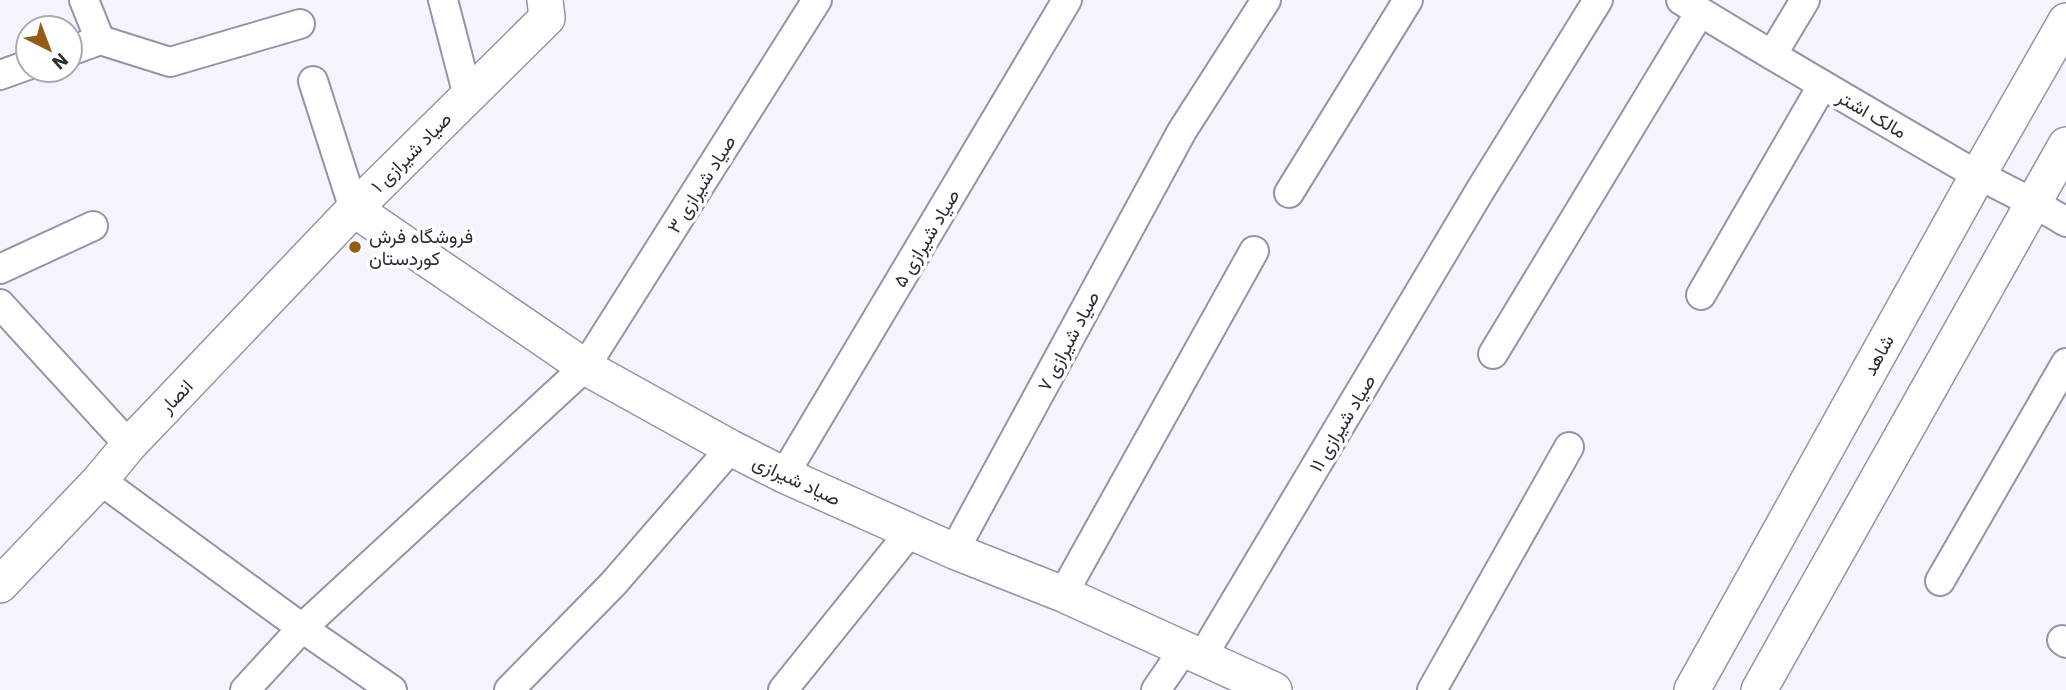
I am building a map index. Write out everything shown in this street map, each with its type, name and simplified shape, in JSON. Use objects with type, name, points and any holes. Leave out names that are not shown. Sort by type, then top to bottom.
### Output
[{"type":"street","points":[[84,0],[100,40]]},
{"type":"street","name":"صیاد شیرازی ۱","points":[[443,0],[468,96]]},
{"type":"street","name":"صیاد شیرازی ۳","points":[[245,690],[302,628],[585,367],[817,0]]},
{"type":"street","name":"صیاد شیرازی ۵","points":[[784,475],[1068,0]]},
{"type":"street","name":"صیاد شیرازی ۷","points":[[954,551],[1182,131],[1266,0]]},
{"type":"street","points":[[1289,193],[1408,0]]},
{"type":"street","name":"صیاد شیرازی ۱۱","points":[[1156,690],[1193,653],[1598,0]]},
{"type":"street","points":[[1772,55],[1805,0]]},
{"type":"street","name":"صیاد شیرازی ۱","points":[[354,209],[468,96],[552,6]]},
{"type":"street","points":[[1493,354],[1690,6]]},
{"type":"street","name":"مالک اشتر","points":[[1690,6],[1822,86],[1978,175],[2033,201],[2066,222]]},
{"type":"street","name":"شاهد","points":[[1692,690],[2066,21]]},
{"type":"street","points":[[84,46],[100,40],[170,62],[300,24]]},
{"type":"street","points":[[313,82],[354,209]]},
{"type":"street","points":[[1701,295],[1822,86]]},
{"type":"street","points":[[1759,690],[2066,145]]},
{"type":"street","name":"صیاد شیرازی","points":[[354,209],[585,367],[731,448],[784,475],[954,551],[1063,594],[1274,690]]},
{"type":"street","name":"انصار","points":[[0,585],[354,209]]},
{"type":"street","points":[[0,270],[93,226]]},
{"type":"street","points":[[1063,594],[1254,251]]},
{"type":"street","points":[[0,304],[129,445]]},
{"type":"street","points":[[1940,581],[2066,363]]},
{"type":"street","points":[[1432,690],[1569,447]]},
{"type":"street","points":[[509,690],[613,584],[731,448]]},
{"type":"street","points":[[100,480],[391,690]]},
{"type":"street","points":[[783,690],[910,531]]},
{"type":"place","name":"فروشگاه فرش کوردستان","points":[[355,247]]}]
